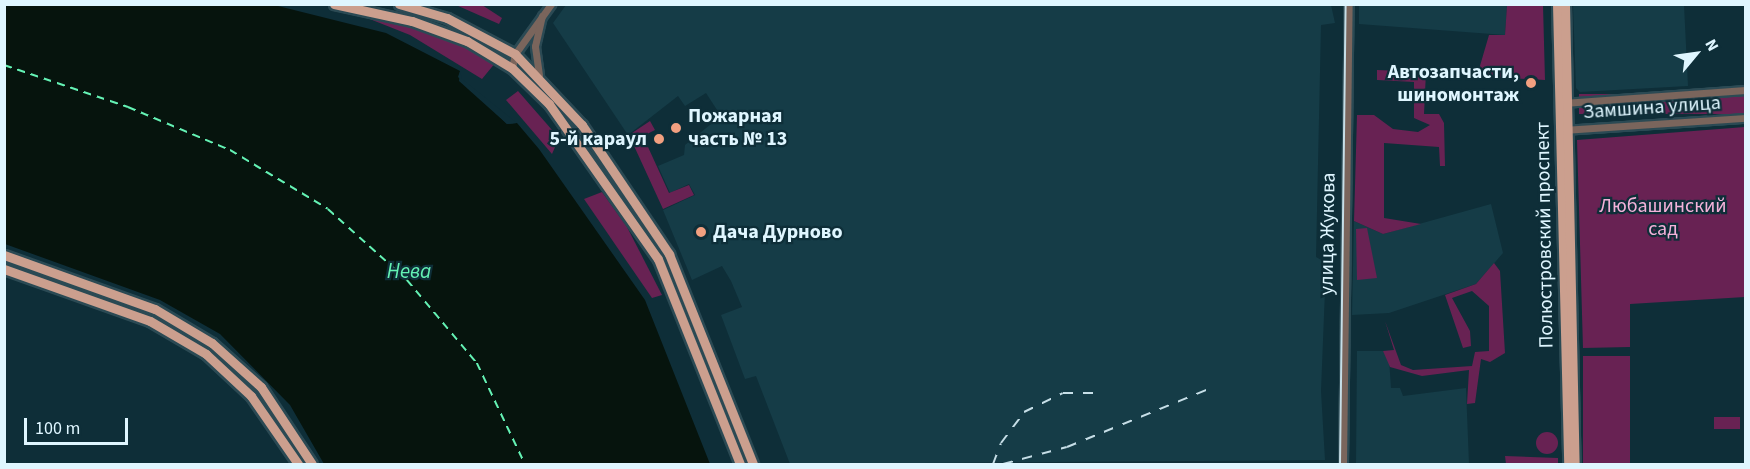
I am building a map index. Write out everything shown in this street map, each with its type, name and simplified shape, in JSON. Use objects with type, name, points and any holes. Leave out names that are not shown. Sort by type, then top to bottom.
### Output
[{"type":"main road","points":[[334,4],[442,30],[512,68],[570,130],[658,259],[740,465]]},
{"type":"main road","points":[[399,4],[447,18],[515,54],[539,75],[632,194],[669,254],[753,465]]},
{"type":"main road","name":"Полюстровский проспект","points":[[1557,4],[1563,103],[1575,465]]},
{"type":"main road","name":"Полюстровский проспект","points":[[1563,103],[1565,4]]},
{"type":"main road","name":"Полюстровский проспект","points":[[1564,130],[1568,465]]},
{"type":"main road","points":[[4,255],[156,309],[212,343],[261,387],[312,465]]},
{"type":"main road","points":[[4,269],[150,321],[206,354],[251,396],[298,465]]},
{"type":"street","points":[[512,68],[515,54],[550,4]]},
{"type":"street","name":"улица Жукова","points":[[1342,465],[1348,4]]},
{"type":"street","points":[[539,75],[535,45],[542,16]]},
{"type":"street","name":"Замшина улица","points":[[1563,103],[1746,90]]},
{"type":"street","name":"Замшина улица","points":[[1564,130],[1746,118]]},
{"type":"shaded area","points":[[566,5],[1331,5],[1335,23],[1321,25],[1316,257],[1332,266],[1331,288],[1325,290],[1321,391],[1325,460],[790,464],[756,376],[745,379],[721,315],[742,307],[731,281],[722,266],[692,280],[663,210],[695,195],[689,184],[670,193],[658,166],[684,155],[685,145],[721,116],[706,93],[685,106],[678,96],[628,135],[553,23]]},
{"type":"shaded area","points":[[1359,5],[1507,5],[1505,35],[1359,24]]},
{"type":"shaded area","points":[[1573,5],[1684,5],[1688,86],[1580,92],[1576,88]]},
{"type":"shaded area","points":[[1491,204],[1503,253],[1476,284],[1389,313],[1352,315],[1354,221],[1383,234]]},
{"type":"shaded area","points":[[1357,351],[1383,351],[1389,358],[1391,388],[1400,388],[1403,396],[1466,388],[1469,464],[1356,464]]},
{"type":"green space","points":[[456,5],[482,5],[502,18],[499,24]]},
{"type":"green space","points":[[1507,5],[1543,5],[1545,80],[1477,76],[1489,35],[1505,35]]},
{"type":"green space","points":[[347,10],[452,38],[496,62],[482,79],[410,35]]},
{"type":"green space","points":[[1377,70],[1426,72],[1424,114],[1439,114],[1444,123],[1445,166],[1440,166],[1439,147],[1384,143],[1384,218],[1421,224],[1383,234],[1354,221],[1357,115],[1374,115],[1393,129],[1418,132],[1430,125],[1414,118],[1414,82],[1377,80]]},
{"type":"green space","points":[[518,91],[559,138],[552,154],[506,100]]},
{"type":"green space","points":[[1579,94],[1745,94],[1745,114],[1579,114]]},
{"type":"green space","points":[[650,121],[655,130],[643,136],[669,193],[689,185],[694,195],[663,209],[629,135]]},
{"type":"green space","name":"Любашинский сад","points":[[1745,127],[1745,297],[1630,304],[1630,347],[1583,348],[1577,140]]},
{"type":"green space","points":[[602,192],[627,227],[662,295],[652,298],[584,199]]},
{"type":"green space","points":[[1367,228],[1377,278],[1357,280],[1356,229]]},
{"type":"green space","points":[[1494,263],[1500,271],[1505,353],[1490,362],[1481,359],[1475,403],[1467,404],[1469,370],[1422,376],[1390,367],[1383,351],[1394,350],[1385,321],[1401,365],[1413,370],[1472,366],[1475,352],[1489,351],[1489,306],[1472,291],[1452,298],[1470,331],[1471,346],[1463,348],[1445,295],[1476,284]]},
{"type":"green space","points":[[1583,356],[1630,356],[1630,464],[1583,464]]},
{"type":"green space","points":[[1714,417],[1740,417],[1740,429],[1714,429]]},
{"type":"green space","points":[[1547,432],[1555,435],[1558,443],[1555,451],[1547,454],[1539,451],[1536,443],[1539,435]]},
{"type":"green space","points":[[1505,456],[1558,458],[1558,464],[1506,464]]},
{"type":"water","name":"Нева","points":[[5,5],[274,5],[386,33],[460,71],[458,77],[507,124],[517,123],[539,149],[645,300],[710,464],[324,464],[290,405],[220,334],[160,300],[5,244]]},
{"type":"pier","points":[[460,71],[462,79],[517,123],[507,124],[459,81]]},
{"type":"ferry route","points":[[4,65],[128,107],[230,150],[328,209],[407,280],[477,363],[525,464]]},
{"type":"tram line","points":[[1340,464],[1346,4]]},
{"type":"railway","points":[[1003,464],[1067,447],[1211,388]]},
{"type":"railway","points":[[993,464],[1001,443],[1024,412],[1063,393],[1101,393]]},
{"type":"place","name":"Автозапчасти, шиномонтаж","points":[[1531,83]]},
{"type":"place","name":"Пожарная часть № 13","points":[[676,128]]},
{"type":"place","name":"5-й караул","points":[[659,139]]},
{"type":"place","name":"Дача Дурново","points":[[701,232]]}]
